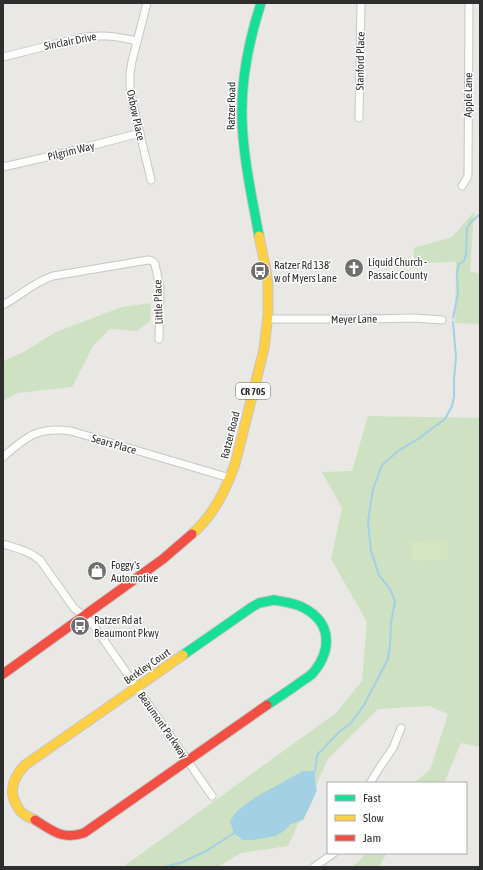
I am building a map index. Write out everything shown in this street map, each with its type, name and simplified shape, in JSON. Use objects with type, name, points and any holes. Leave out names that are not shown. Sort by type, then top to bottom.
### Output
[{"type":"street","name":"Oxbow Place","points":[[147,3],[132,61],[130,87],[151,180]]},
{"type":"street","name":"Ratzer Road","points":[[5,671],[52,640],[163,559],[201,526],[220,499],[230,478],[235,464],[264,349],[267,319],[268,285],[248,179],[242,116],[246,58],[261,3]]},
{"type":"street","name":"Stanford Place","points":[[359,118],[361,3]]},
{"type":"street","name":"Apple Lane","points":[[462,186],[468,176],[469,3]]},
{"type":"street","name":"Sinclair Drive","points":[[3,57],[91,36],[114,36],[137,41]]},
{"type":"street","name":"Pilgrim Way","points":[[3,167],[140,133]]},
{"type":"street","name":"Little Place","points":[[3,305],[46,278],[148,260],[154,262],[155,264],[160,288],[159,339]]},
{"type":"street","name":"Meyer Lane","points":[[267,319],[415,318],[442,320]]},
{"type":"street","name":"Sears Place","points":[[3,458],[24,440],[35,434],[43,431],[62,430],[71,431],[230,478]]},
{"type":"street","points":[[3,544],[27,551],[40,560],[74,608],[84,616]]},
{"type":"street","name":"Berkley Court","points":[[274,600],[282,601],[293,603],[310,611],[316,616],[326,634],[326,648],[323,659],[312,674],[187,761],[78,836],[65,836],[59,834],[23,814],[12,797],[12,785],[15,778],[25,765],[252,607],[259,603],[274,600]]},
{"type":"street","name":"Beaumont Parkway","points":[[84,616],[92,623],[212,796]]},
{"type":"street","points":[[371,782],[393,748],[401,728]]},
{"type":"street","points":[[314,867],[333,854]]},
{"type":"green space","points":[[474,212],[470,271],[480,274],[480,324],[455,323],[456,262],[414,263],[414,248],[452,237]]},
{"type":"green space","points":[[151,303],[150,321],[137,331],[110,329],[93,346],[72,387],[17,393],[3,401],[3,361],[22,353],[56,332],[122,307]]},
{"type":"green space","points":[[368,416],[480,418],[480,747],[461,743],[444,782],[415,782],[430,770],[448,714],[429,706],[378,709],[328,759],[288,846],[241,853],[217,867],[123,867],[336,713],[362,681],[367,622],[331,559],[342,508],[322,472],[352,471]]},
{"type":"green space","points":[[447,540],[448,559],[412,561],[411,542]]},
{"type":"green space","points":[[365,854],[386,854],[379,867],[353,867]]},
{"type":"water","points":[[303,771],[315,771],[317,790],[303,820],[291,824],[276,836],[253,840],[243,840],[234,833],[230,821],[237,811],[254,798]]},
{"type":"waterway","points":[[453,318],[458,293],[457,273],[459,264],[464,261],[466,255],[467,228],[470,223],[480,214]]},
{"type":"waterway","points":[[314,772],[317,755],[340,731],[351,723],[364,705],[388,659],[391,623],[395,601],[390,589],[379,575],[371,551],[368,522],[373,489],[382,465],[398,451],[418,439],[445,419],[452,406],[456,357],[453,322]]},
{"type":"waterway","points":[[164,867],[183,862],[206,851],[236,832]]},
{"type":"traffic: fast","points":[[259,236],[246,163],[242,103],[244,74],[253,31],[261,3]]},
{"type":"traffic: fast","points":[[267,705],[310,676],[324,655],[326,646],[324,629],[320,621],[313,614],[297,605],[274,600]]},
{"type":"traffic: fast","points":[[183,655],[252,607],[259,603],[274,600]]},
{"type":"traffic: slow","points":[[192,534],[200,527],[218,502],[235,464],[264,349],[268,314],[268,285],[259,236]]},
{"type":"traffic: slow","points":[[35,820],[21,812],[14,799],[14,783],[21,769],[183,655]]},
{"type":"traffic: jam","points":[[3,674],[163,559],[192,534]]},
{"type":"traffic: jam","points":[[35,820],[53,831],[64,835],[84,833],[267,705]]},
{"type":"place","name":"Liquid Church - Passaic County","points":[[354,268]]},
{"type":"place","name":"Ratzer Rd 138' w of Myers Lane","points":[[260,271]]},
{"type":"place","name":"Foggy's Automotive","points":[[97,571]]},
{"type":"place","name":"Ratzer Rd at Beaumont Pkwy","points":[[80,626]]}]
